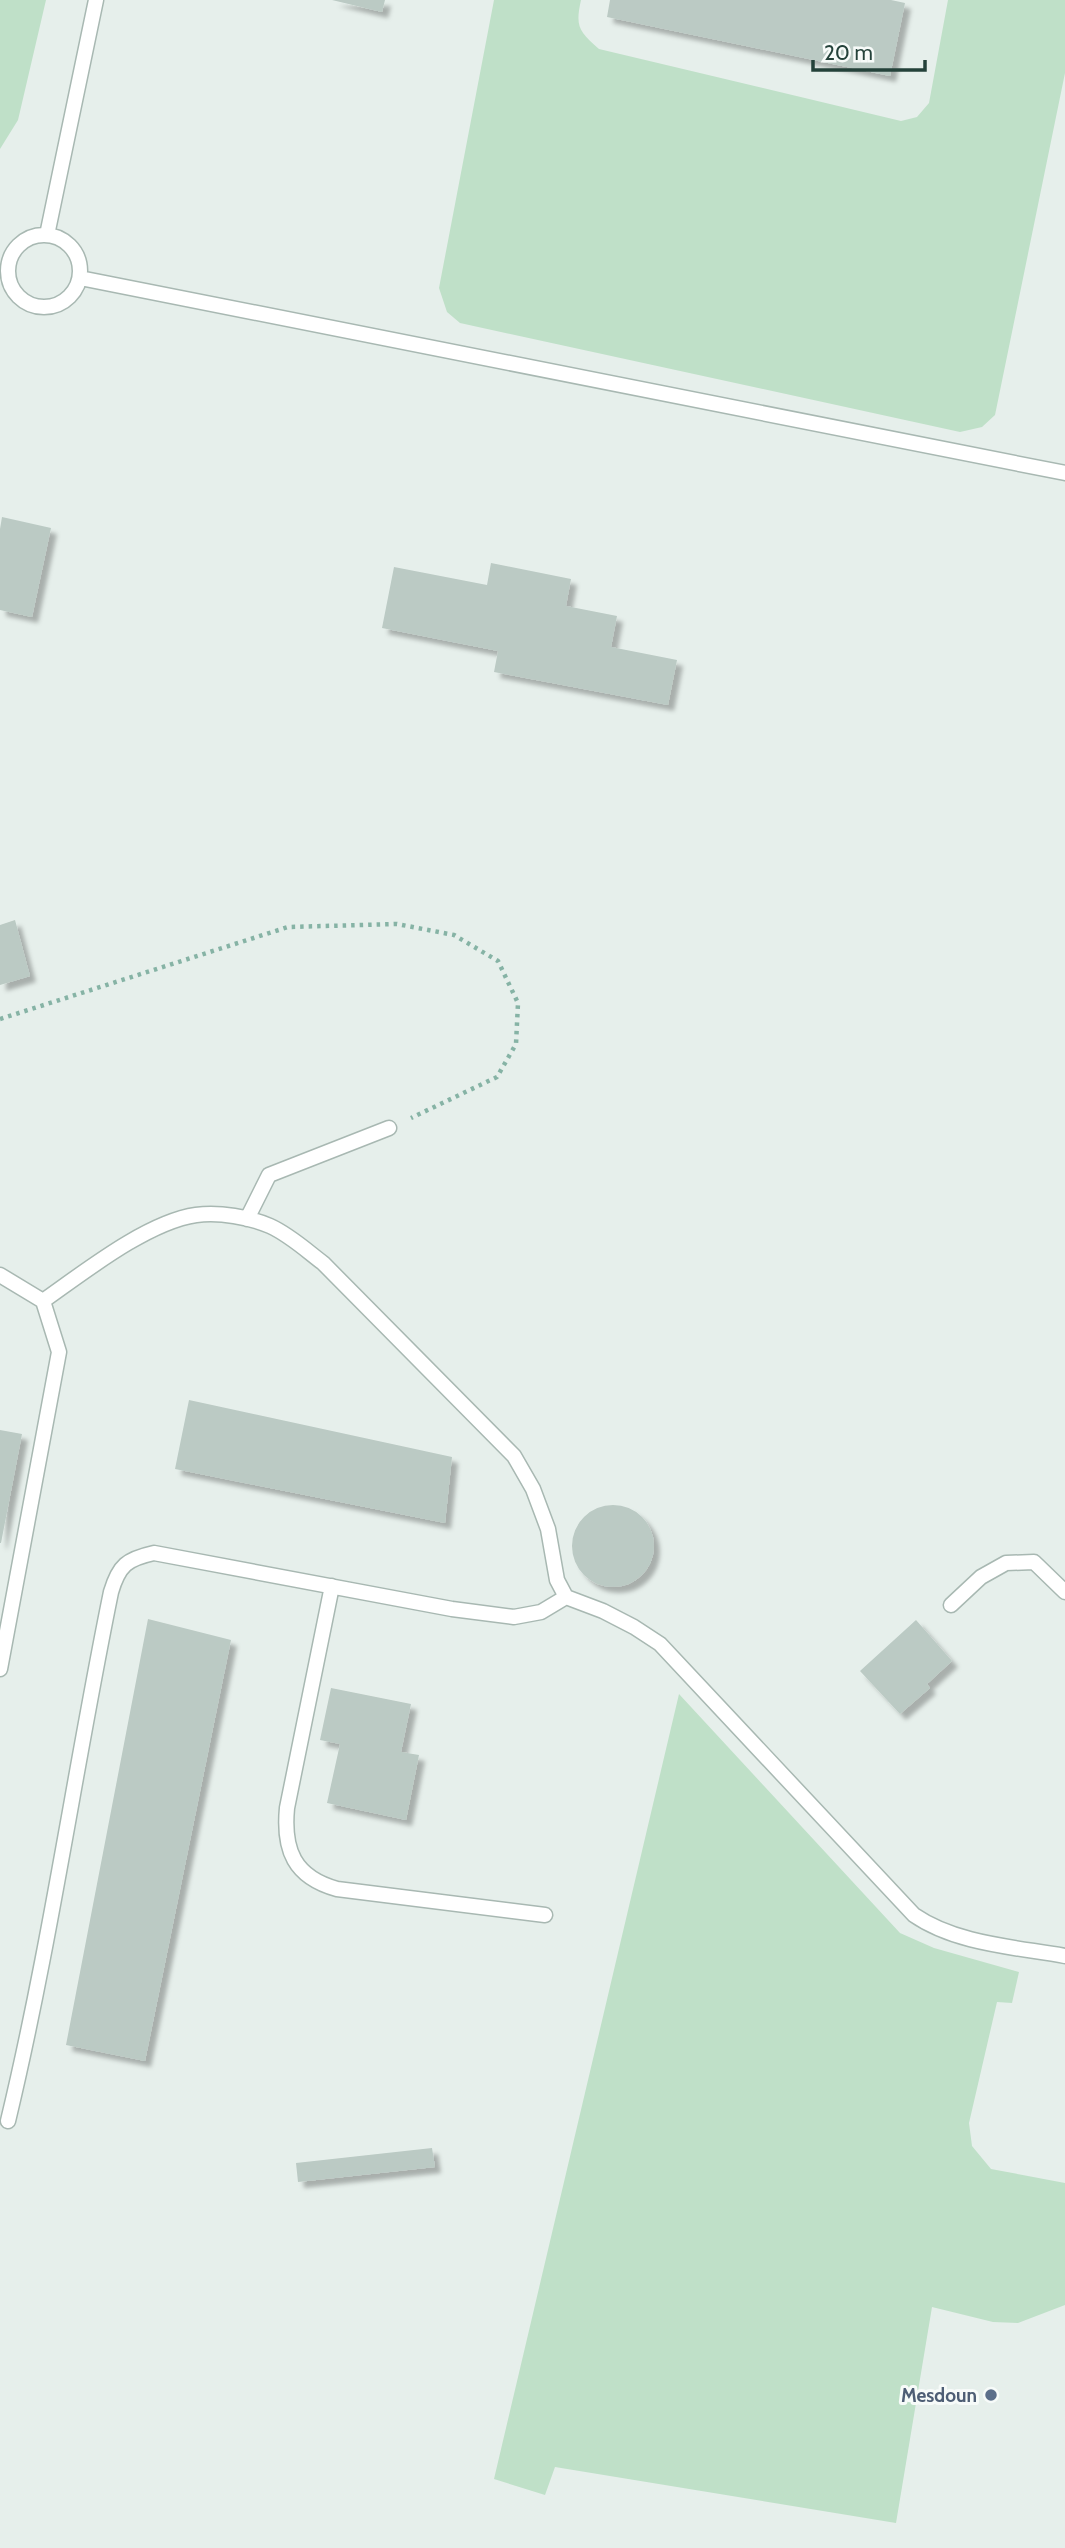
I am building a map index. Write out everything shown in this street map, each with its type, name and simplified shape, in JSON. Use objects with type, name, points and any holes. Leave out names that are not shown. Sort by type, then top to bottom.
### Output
[{"type":"lane","points":[[47,235],[96,0]]},
{"type":"lane","points":[[47,235],[59,238],[76,254],[80,278],[69,298],[47,307],[25,302],[16,294],[10,283],[5,258],[24,241],[47,235]]},
{"type":"lane","points":[[80,278],[1065,473]]},
{"type":"lane","points":[[247,1219],[269,1175],[389,1128]]},
{"type":"lane","points":[[43,1301],[117,1251],[166,1223],[197,1215],[247,1219],[272,1227],[323,1263],[514,1456],[533,1489],[548,1529],[557,1580],[566,1597],[603,1611],[660,1644],[914,1915],[933,1928],[961,1937],[1065,1956]]},
{"type":"lane","points":[[0,1275],[43,1301],[59,1352],[0,1669]]},
{"type":"lane","points":[[8,2120],[26,2045],[89,1703],[116,1576],[124,1564],[139,1556],[154,1553],[452,1609],[514,1617],[541,1612],[566,1597]]},
{"type":"lane","points":[[951,1605],[981,1577],[1006,1563],[1034,1562],[1065,1592]]},
{"type":"lane","points":[[332,1586],[286,1808],[288,1850],[297,1865],[323,1885],[337,1889],[545,1914]]},
{"type":"path","points":[[0,1019],[288,927],[397,924],[454,935],[498,961],[518,1003],[516,1044],[497,1077],[389,1128]]},
{"type":"green space","points":[[0,0],[46,0],[18,120],[0,149]]},
{"type":"green space","points":[[494,0],[581,0],[578,17],[580,28],[599,49],[901,121],[917,117],[929,103],[948,0],[1065,0],[1065,73],[995,415],[982,427],[960,432],[460,323],[447,312],[439,288]]},
{"type":"green space","points":[[679,1694],[900,1933],[934,1948],[1019,1972],[1012,2003],[997,2002],[969,2123],[972,2146],[991,2169],[1065,2183],[1065,2305],[1018,2323],[993,2322],[932,2307],[896,2523],[555,2467],[545,2495],[494,2479]]},
{"type":"building","points":[[332,0],[385,0],[382,12]]},
{"type":"building","points":[[610,0],[891,0],[905,3],[890,76],[607,17]]},
{"type":"building","points":[[2,517],[51,528],[32,617],[0,610]]},
{"type":"building","points":[[491,563],[571,579],[566,606],[617,616],[611,647],[677,660],[668,705],[494,672],[498,651],[382,628],[394,567],[487,585]]},
{"type":"building","points":[[15,920],[30,976],[0,985],[0,925]]},
{"type":"building","points":[[189,1400],[452,1457],[445,1523],[175,1469]]},
{"type":"building","points":[[0,1430],[22,1434],[1,1543],[0,1543]]},
{"type":"building","points":[[613,1505],[629,1508],[642,1517],[651,1530],[654,1546],[651,1562],[642,1575],[629,1584],[613,1587],[597,1584],[584,1575],[575,1562],[572,1546],[575,1530],[584,1517],[597,1508]]},
{"type":"building","points":[[148,1619],[231,1640],[145,2061],[66,2045]]},
{"type":"building","points":[[916,1620],[952,1661],[927,1684],[930,1688],[900,1714],[860,1671]]},
{"type":"building","points":[[331,1688],[411,1704],[401,1752],[419,1755],[406,1820],[327,1803],[340,1744],[320,1740]]},
{"type":"building","points":[[432,2148],[435,2167],[298,2182],[296,2163]]},
{"type":"place","name":"Mesdoun","points":[[991,2395]]}]
